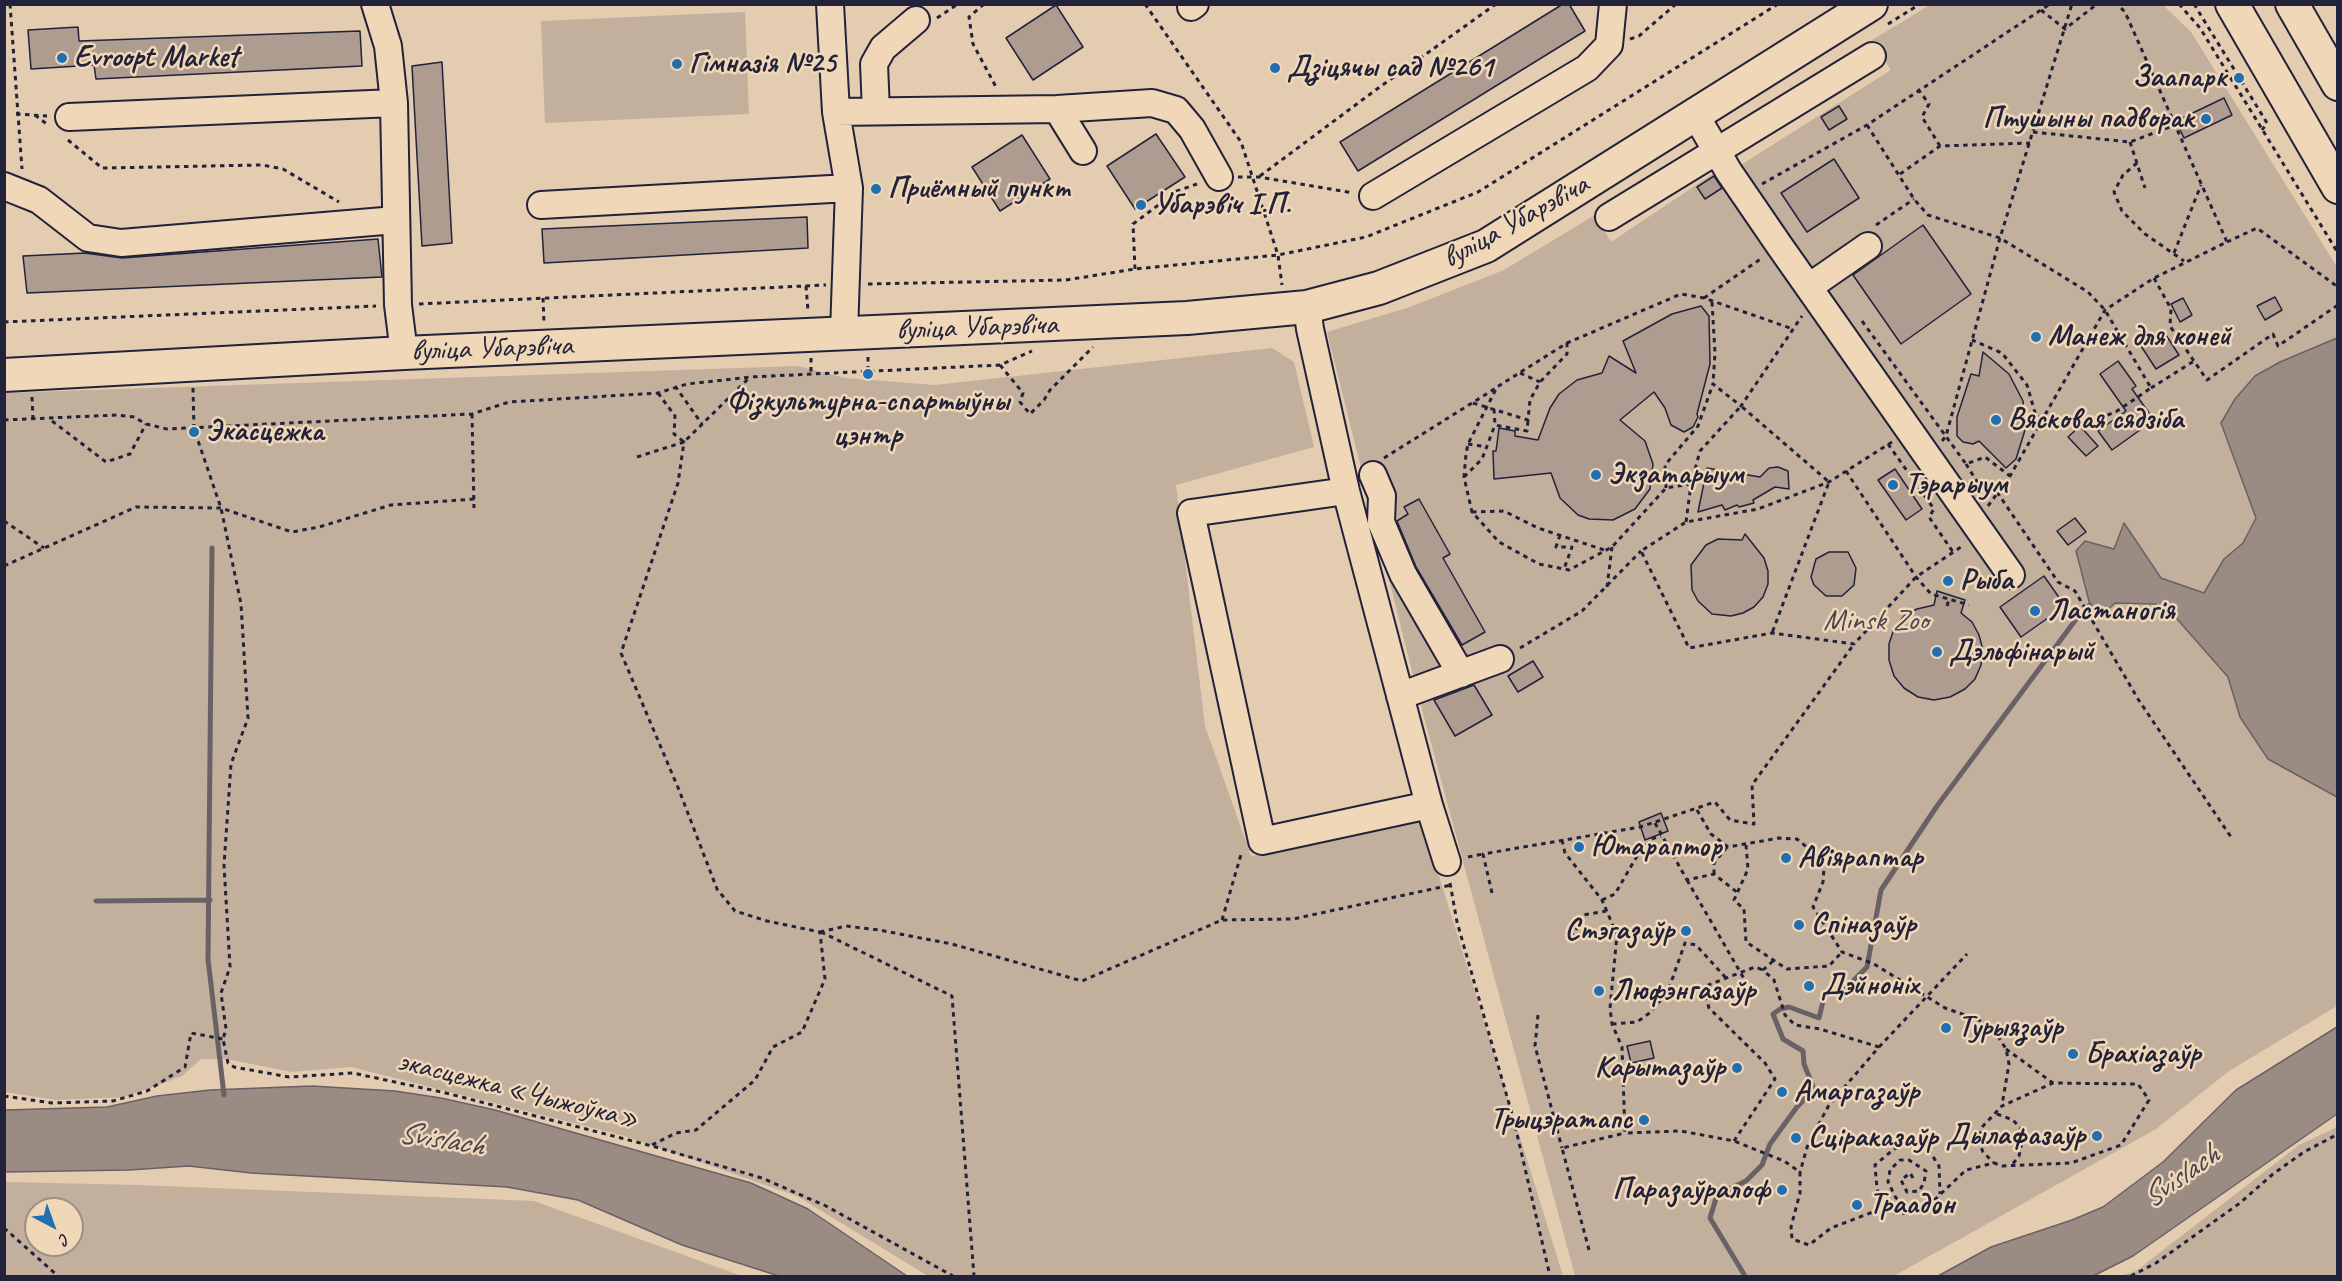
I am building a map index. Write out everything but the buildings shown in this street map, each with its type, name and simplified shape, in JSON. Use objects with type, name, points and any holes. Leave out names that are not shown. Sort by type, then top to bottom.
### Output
[{"type":"main road","points":[[2232,4],[2337,187]]},
{"type":"main road","points":[[2292,4],[2337,84]]},
{"type":"main road","name":"вуліца Убарэвіча","points":[[4,375],[404,353],[1187,318],[1295,299],[1378,288],[1486,246],[1696,116],[1877,15]]},
{"type":"lane","points":[[375,4],[388,46],[394,103],[384,221],[404,353]]},
{"type":"lane","points":[[830,4],[836,112],[849,188],[844,333]]},
{"type":"lane","points":[[1373,196],[1587,68],[1609,45],[1613,4]]},
{"type":"lane","points":[[876,111],[874,64],[883,48],[916,20]]},
{"type":"lane","points":[[1609,217],[1872,56]]},
{"type":"lane","points":[[62,127],[394,103]]},
{"type":"lane","points":[[836,112],[1057,109],[1152,103],[1176,110],[1192,129],[1219,177]]},
{"type":"lane","points":[[1057,109],[1083,151]]},
{"type":"lane","points":[[1696,116],[1716,150],[1755,188],[1779,245],[2011,575]]},
{"type":"lane","points":[[541,205],[849,188]]},
{"type":"lane","points":[[14,189],[39,200],[88,238],[122,243],[384,221]]},
{"type":"lane","points":[[1809,287],[1868,246]]},
{"type":"lane","points":[[1295,299],[1310,329],[1345,484],[1449,874]]},
{"type":"lane","points":[[1429,805],[1262,841],[1191,513],[1345,484],[1360,473],[1378,468],[1382,496],[1381,522],[1403,574],[1461,674]]},
{"type":"lane","points":[[1400,696],[1500,659]]},
{"type":"path","points":[[9,4],[16,114],[14,189]]},
{"type":"path","points":[[984,4],[969,17],[973,44],[1007,110]]},
{"type":"path","points":[[1146,4],[1241,142],[1295,299]]},
{"type":"path","points":[[1259,177],[1403,69],[1496,4]]},
{"type":"path","points":[[1609,45],[1639,36],[1676,4]]},
{"type":"path","points":[[4,322],[806,286],[1066,280],[1135,269],[1278,255],[1366,237],[1478,192],[1778,4]]},
{"type":"path","points":[[1877,15],[1920,4]]},
{"type":"path","points":[[1755,188],[1867,125],[1918,89],[2050,4]]},
{"type":"path","points":[[1928,455],[1946,436],[2000,238],[2072,4]]},
{"type":"path","points":[[2065,29],[2097,4]]},
{"type":"path","points":[[2117,4],[2125,12],[2227,242]]},
{"type":"path","points":[[2179,4],[2200,28],[2337,253]]},
{"type":"path","points":[[2194,4],[2267,123],[2262,130]]},
{"type":"path","points":[[2041,10],[2065,29]]},
{"type":"path","points":[[1918,89],[1929,104],[1922,117],[1940,146]]},
{"type":"path","points":[[16,114],[35,115],[62,127],[102,168],[262,165],[283,170],[384,221]]},
{"type":"path","points":[[35,115],[62,127]]},
{"type":"path","points":[[1867,125],[1914,199],[1928,214],[2000,238],[2088,292],[2105,310],[2151,388]]},
{"type":"path","points":[[2033,132],[2130,142],[2175,125]]},
{"type":"path","points":[[2130,142],[2145,188]]},
{"type":"path","points":[[1900,174],[1940,146],[2030,143]]},
{"type":"path","points":[[2137,163],[2123,175],[2114,192],[2122,211],[2145,234],[2184,261]]},
{"type":"path","points":[[1135,269],[1133,224],[1178,190],[1219,177],[1259,177],[1373,196]]},
{"type":"path","points":[[2175,253],[2201,184]]},
{"type":"path","points":[[1755,188],[1771,192]]},
{"type":"path","points":[[1492,893],[1483,854],[1655,823],[1715,802],[1730,820],[1754,824],[1752,785],[1854,644],[1916,577],[1981,533],[1989,501],[2010,476],[2105,310],[2184,261],[2257,228],[2337,287]]},
{"type":"path","points":[[1704,298],[1779,245]]},
{"type":"path","points":[[2154,278],[2171,309],[2170,326],[2207,380],[2273,334],[2278,346],[2337,305]]},
{"type":"path","points":[[806,286],[808,313]]},
{"type":"path","points":[[1378,468],[1497,387],[1567,344],[1681,294],[1704,298],[1792,329],[1741,406],[1700,451],[1691,484],[1686,522]]},
{"type":"path","points":[[543,298],[544,319]]},
{"type":"path","points":[[1666,488],[1665,465],[1698,426],[1713,384],[1716,353],[1712,301]]},
{"type":"path","points":[[1856,313],[1966,464],[1989,501]]},
{"type":"path","points":[[1972,340],[2002,353],[2027,385],[2036,416],[2086,424],[2117,411],[2194,361]]},
{"type":"path","points":[[1495,425],[1527,431],[1530,400],[1540,382],[1567,354],[1567,344]]},
{"type":"path","points":[[1000,365],[1023,393],[1020,402],[1030,414],[1050,390],[1095,346],[1084,346]]},
{"type":"path","points":[[4,420],[50,420],[117,415],[134,417],[146,424],[167,429],[194,429],[472,414],[508,402],[657,393],[675,386],[750,378],[811,374],[868,374],[909,369],[1000,365],[1034,351]]},
{"type":"path","points":[[811,352],[811,374]]},
{"type":"path","name":"экасцежка «Чыжоўка»","points":[[193,365],[194,429],[220,508],[241,604],[248,718],[231,764],[224,865],[230,966],[221,993],[226,1029],[223,1039],[228,1063],[234,1067],[289,1077],[354,1072],[446,1093],[651,1146],[676,1133],[696,1130],[755,1080],[773,1047],[802,1032],[825,979],[820,932]]},
{"type":"path","points":[[1520,373],[1540,382]]},
{"type":"path","points":[[637,457],[684,442],[750,378]]},
{"type":"path","points":[[1713,384],[1829,482]]},
{"type":"path","points":[[675,386],[702,424]]},
{"type":"path","points":[[1497,387],[1468,444],[1464,477],[1472,512],[1499,542],[1539,564],[1569,570],[1604,550],[1612,548],[1666,488],[1691,484]]},
{"type":"path","points":[[657,393],[675,416],[674,434],[684,442]]},
{"type":"path","points":[[1473,403],[1528,420]]},
{"type":"path","points":[[1464,477],[1482,459],[1495,425],[1494,409]]},
{"type":"path","points":[[472,414],[474,508]]},
{"type":"path","points":[[50,420],[106,462],[130,454],[146,424]]},
{"type":"path","points":[[1500,659],[1574,616],[1607,587],[1641,551],[1686,522],[1758,509],[1829,482],[1911,430]]},
{"type":"path","points":[[684,442],[678,483],[621,653],[679,790],[717,889],[735,911],[767,921],[820,932],[951,996],[974,1276]]},
{"type":"path","points":[[1468,444],[1487,447]]},
{"type":"path","points":[[1888,444],[1934,509],[1929,517],[1953,552]]},
{"type":"path","points":[[1966,464],[1985,457],[2010,476]]},
{"type":"path","points":[[1846,471],[1916,577],[1931,594],[1969,605]]},
{"type":"path","points":[[1772,633],[1829,482]]},
{"type":"path","points":[[1997,492],[2058,582],[2075,591],[2138,699],[2233,840]]},
{"type":"path","points":[[4,566],[136,507],[220,508],[292,532],[319,528],[391,505],[474,500]]},
{"type":"path","points":[[1472,512],[1504,511],[1560,535],[1604,550]]},
{"type":"path","points":[[4,521],[44,548]]},
{"type":"path","points":[[1560,535],[1556,547],[1572,547],[1564,569]]},
{"type":"path","points":[[1607,587],[1612,548]]},
{"type":"path","points":[[1641,551],[1689,648],[1772,633],[1854,644]]},
{"type":"path","points":[[1947,606],[1949,599]]},
{"type":"path","points":[[1697,810],[1712,834],[1728,847]]},
{"type":"path","points":[[1655,823],[1754,996]]},
{"type":"path","points":[[1602,900],[1615,894],[1636,856],[1651,839],[1662,835]]},
{"type":"path","points":[[1714,874],[1714,863],[1728,847],[1779,838],[1797,839],[1814,853],[1824,868],[1823,882],[1813,907],[1842,952],[1874,964],[1945,1008],[1979,1020],[1992,1030],[2006,1049],[2053,1083]]},
{"type":"path","points":[[1562,840],[1564,854],[1602,900],[1617,935],[1610,1008],[1612,1024],[1622,1047],[1625,1133]]},
{"type":"path","points":[[1222,920],[1244,845]]},
{"type":"path","points":[[1746,845],[1748,869],[1734,900],[1744,909],[1746,942],[1787,969],[1829,966],[1842,952]]},
{"type":"path","points":[[820,932],[846,926],[879,930],[952,944],[1082,981],[1222,920],[1293,919],[1449,874],[1457,922],[1514,1121],[1550,1276]]},
{"type":"path","points":[[1687,880],[1714,874]]},
{"type":"path","points":[[1714,874],[1738,893]]},
{"type":"path","points":[[1572,938],[1583,915],[1606,911]]},
{"type":"path","points":[[1612,1024],[1637,1023],[1652,1012],[1668,991],[1685,943],[1696,945],[1726,978]]},
{"type":"path","points":[[1967,954],[1829,1105],[1808,1144],[1800,1172],[1800,1193],[1791,1227],[1792,1239],[1809,1245],[1831,1228],[1878,1210],[1898,1214],[1916,1212],[1928,1206],[1966,1170],[1994,1163]]},
{"type":"path","points":[[1763,970],[1773,961]]},
{"type":"path","points":[[1668,991],[1703,987],[1755,967],[1763,970],[1774,980],[1785,1015],[1795,1025],[1820,1029],[1880,1047]]},
{"type":"path","points":[[1703,987],[1709,1008],[1766,1063],[1775,1079],[1734,1141]]},
{"type":"path","points":[[1538,1015],[1535,1046],[1589,1250]]},
{"type":"path","points":[[4,1096],[52,1103],[113,1101],[147,1091],[185,1066],[191,1034],[223,1039]]},
{"type":"path","points":[[2002,1106],[2053,1083],[2138,1083],[2149,1100],[2121,1145],[2071,1163],[2002,1166],[1994,1163],[1983,1152],[1978,1140],[1983,1126],[1997,1114],[2002,1106],[2009,1064],[2006,1049]]},
{"type":"path","points":[[1997,1114],[2013,1120],[2024,1132],[2019,1156],[2012,1165]]},
{"type":"path","points":[[1562,1148],[1625,1133],[1682,1131],[1734,1141],[1784,1161],[1800,1172]]},
{"type":"path","points":[[2131,1276],[2156,1263],[2240,1203],[2273,1174],[2304,1152],[2337,1134]]},
{"type":"path","points":[[1898,1214],[1882,1201],[1877,1189],[1875,1165],[1894,1149],[1909,1143],[1930,1152],[1940,1166],[1940,1194]]},
{"type":"path","points":[[651,1146],[762,1178],[826,1206],[953,1276]]},
{"type":"path","points":[[1913,1178],[1910,1173],[1901,1180],[1907,1192],[1919,1191],[1924,1183],[1926,1171],[1909,1160],[1900,1160],[1890,1170],[1888,1182],[1896,1198],[1916,1212]]},
{"type":"path","points":[[1888,1206],[1896,1198]]},
{"type":"path","points":[[1878,1210],[1882,1201]]},
{"type":"path","points":[[4,1228],[58,1276]]},
{"type":"green space","name":"Minsk Zoo","points":[[1930,5],[2163,5],[2191,32],[2337,267],[2337,1006],[2229,1071],[2156,1129],[1894,1276],[1575,1276],[1417,691],[1327,332],[1410,307],[1504,270],[1595,215],[1611,242],[1720,169],[1725,175],[1891,70],[1872,40]]},
{"type":"green space","points":[[745,12],[749,114],[545,123],[541,21]]},
{"type":"green space","points":[[1272,348],[1294,362],[1314,447],[1176,485],[1205,726],[1251,856],[1422,821],[1563,1276],[928,1276],[797,1196],[625,1136],[351,1067],[292,1072],[226,1059],[201,1059],[182,1076],[125,1097],[56,1100],[5,1092],[4,393],[798,366],[845,378],[935,385]]},
{"type":"green space","points":[[2337,1127],[2337,1276],[2120,1276],[2136,1271],[2299,1145]]},
{"type":"green space","points":[[5,1182],[139,1185],[534,1201],[742,1276],[5,1276]]},
{"type":"water","points":[[2338,338],[2337,797],[2268,759],[2240,717],[2228,677],[2177,619],[2155,604],[2115,603],[2099,618],[2090,605],[2076,551],[2085,541],[2114,549],[2124,523],[2161,578],[2204,593],[2224,559],[2243,543],[2256,518],[2221,423],[2235,399],[2255,376],[2280,362]]},
{"type":"water","name":"Svislach","points":[[2337,1027],[2337,1114],[2133,1256],[2093,1276],[1938,1276],[1991,1247],[2072,1220],[2103,1207],[2163,1162],[2236,1090]]},
{"type":"water","name":"Svislach","points":[[312,1086],[395,1091],[441,1098],[495,1110],[751,1183],[808,1209],[907,1276],[779,1276],[682,1245],[578,1200],[507,1187],[251,1173],[189,1166],[129,1170],[5,1172],[5,1110],[107,1107],[157,1096],[210,1090]]},
{"type":"waterway","points":[[212,548],[208,959],[224,1095]]},
{"type":"waterway","points":[[1745,1276],[1710,1218],[1717,1195],[1746,1181],[1762,1165],[1770,1144],[1797,1107],[1814,1089],[1804,1064],[1803,1051],[1783,1039],[1773,1014],[1789,1007],[1819,1018],[1825,993],[1843,991],[1867,967],[1881,890],[1937,806],[2080,614],[2090,605]]},
{"type":"waterway","points":[[96,901],[210,900]]},
{"type":"place","name":"Evroopt Market","points":[[62,58]]},
{"type":"place","name":"Гімназія №25","points":[[677,64]]},
{"type":"place","name":"Дзіцячы сад №261","points":[[1275,68]]},
{"type":"place","name":"Заапарк","points":[[2239,78]]},
{"type":"place","name":"Птушыны падворак","points":[[2206,119]]},
{"type":"place","name":"Приёмный пункт","points":[[876,189]]},
{"type":"place","name":"Убарэвіч І.П.","points":[[1141,205]]},
{"type":"place","name":"Манеж для коней","points":[[2036,337]]},
{"type":"place","name":"Фізкультурна-спартыўны цэнтр","points":[[868,374]]},
{"type":"place","name":"Вясковая сядзіба","points":[[1996,420]]},
{"type":"place","name":"Экасцежка","points":[[194,432]]},
{"type":"place","name":"Экзатарыум","points":[[1596,475]]},
{"type":"place","name":"Тэрарыум","points":[[1893,485]]},
{"type":"place","name":"Рыба","points":[[1948,581]]},
{"type":"place","name":"Ластаногія","points":[[2035,611]]},
{"type":"place","name":"Дэльфінарый","points":[[1937,652]]},
{"type":"place","name":"Ютараптор","points":[[1579,847]]},
{"type":"place","name":"Авіяраптар","points":[[1786,858]]},
{"type":"place","name":"Спіназаўр","points":[[1799,925]]},
{"type":"place","name":"Стэгазаўр","points":[[1686,931]]},
{"type":"place","name":"Дэйноніх","points":[[1809,986]]},
{"type":"place","name":"Люфэнгазаўр","points":[[1599,991]]},
{"type":"place","name":"Турыязаўр","points":[[1946,1028]]},
{"type":"place","name":"Брахіазаўр","points":[[2073,1054]]},
{"type":"place","name":"Карытазаўр","points":[[1737,1068]]},
{"type":"place","name":"Амаргазаўр","points":[[1782,1092]]},
{"type":"place","name":"Трыцэратапс","points":[[1644,1120]]},
{"type":"place","name":"Дылафазаўр","points":[[2097,1136]]},
{"type":"place","name":"Сціраказаўр","points":[[1796,1138]]},
{"type":"place","name":"Паразаўралоф","points":[[1782,1190]]},
{"type":"place","name":"Траадон","points":[[1857,1205]]}]
